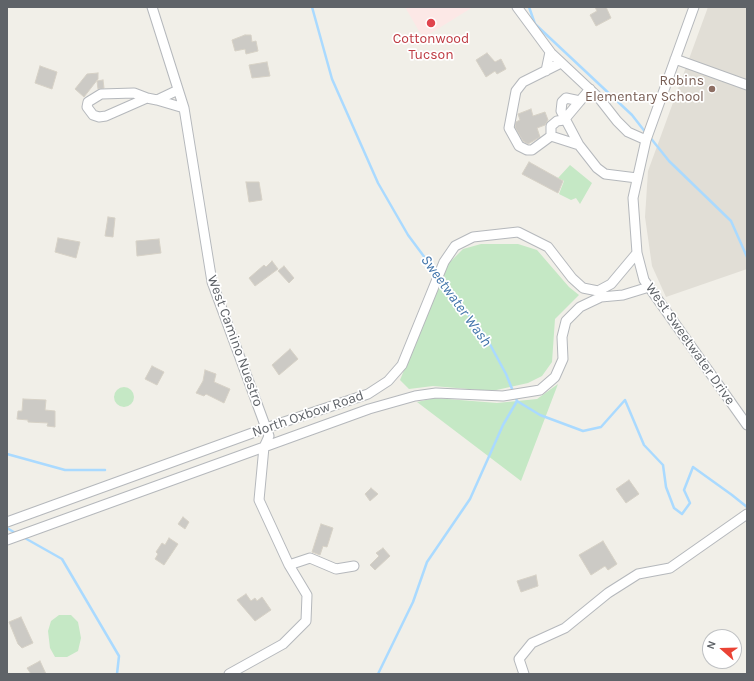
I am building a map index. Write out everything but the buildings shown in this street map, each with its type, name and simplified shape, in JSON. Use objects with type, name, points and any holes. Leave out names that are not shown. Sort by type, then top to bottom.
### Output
[{"type":"street","name":"West Camino Nuestro","points":[[152,7],[184,108],[212,282],[269,436],[264,447],[259,500],[289,565],[307,595],[306,621],[284,644],[229,674]]},
{"type":"street","points":[[517,7],[550,52],[590,88],[628,132],[646,140]]},
{"type":"street","name":"West Sweetwater Drive","points":[[694,7],[646,140],[632,198],[637,253],[644,280],[747,424]]},
{"type":"street","points":[[546,71],[550,52]]},
{"type":"street","points":[[675,59],[747,85]]},
{"type":"street","points":[[551,136],[532,150],[527,150],[519,146],[509,128],[516,92],[523,82],[561,63]]},
{"type":"street","points":[[551,136],[551,126],[557,121],[564,120],[590,88]]},
{"type":"street","points":[[157,100],[178,90]]},
{"type":"street","points":[[147,98],[106,116],[93,116],[87,107],[88,102],[101,94],[134,93],[184,108]]},
{"type":"street","points":[[580,101],[566,98],[562,102],[561,111],[564,120],[579,145],[597,168],[605,174],[637,178]]},
{"type":"street","points":[[551,136],[579,145]]},
{"type":"street","name":"North Oxbow Road","points":[[7,522],[266,428],[368,394],[388,382],[402,365],[444,262],[455,246],[473,236],[518,232],[548,247],[572,278],[583,288],[598,291],[611,284],[637,253]]},
{"type":"street","name":"North Oxbow Road","points":[[7,540],[369,409],[415,396],[436,393],[503,396],[540,390],[555,377],[563,359],[562,337],[566,321],[580,307],[601,297],[623,295],[649,287]]},
{"type":"street","points":[[524,674],[519,659],[532,643],[565,628],[608,593],[638,574],[670,568],[747,514]]},
{"type":"street","points":[[289,565],[310,558],[336,569],[354,566]]},
{"type":"shaded area","name":"Cottonwood Tucson","points":[[405,7],[473,7],[423,38]]},
{"type":"shaded area","name":"Robins Elementary School","points":[[708,7],[747,7],[747,269],[666,297],[652,266],[645,217],[648,171]]},
{"type":"green space","points":[[570,165],[592,183],[580,204],[576,198],[571,200],[559,194],[564,181],[558,178]]},
{"type":"green space","points":[[481,244],[518,244],[537,250],[569,287],[579,295],[555,319],[552,362],[542,376],[528,383],[492,391],[433,386],[409,389],[400,380],[447,265],[463,249]]},
{"type":"green space","points":[[558,384],[521,481],[417,402],[435,398],[497,403],[537,399]]},
{"type":"green space","points":[[124,387],[131,390],[134,397],[131,404],[124,407],[117,404],[114,397],[117,390]]},
{"type":"green space","points":[[59,615],[71,615],[78,622],[81,638],[78,651],[67,657],[55,657],[50,648],[48,631],[51,621]]},
{"type":"waterway","name":"Sweetwater Wash","points":[[312,7],[332,79],[378,183],[408,235],[437,274]]},
{"type":"waterway","points":[[529,7],[535,24],[632,115],[646,133]]},
{"type":"waterway","points":[[649,136],[669,161],[731,221],[747,257]]},
{"type":"waterway","name":"Sweetwater Wash","points":[[378,674],[413,602],[427,562],[470,499],[503,425],[517,401],[506,374],[486,337],[440,278]]},
{"type":"waterway","points":[[517,401],[540,415],[583,431],[601,427],[625,400],[644,445],[663,465],[666,487],[674,508],[682,514],[690,503],[684,490],[693,467],[747,507]]},
{"type":"waterway","points":[[7,454],[65,470],[105,470]]},
{"type":"waterway","points":[[7,528],[17,534]]},
{"type":"waterway","points":[[23,537],[62,559],[119,656],[117,674]]},
{"type":"place","name":"Cottonwood Tucson","points":[[431,23]]},
{"type":"place","name":"Robins Elementary School","points":[[712,89]]}]
